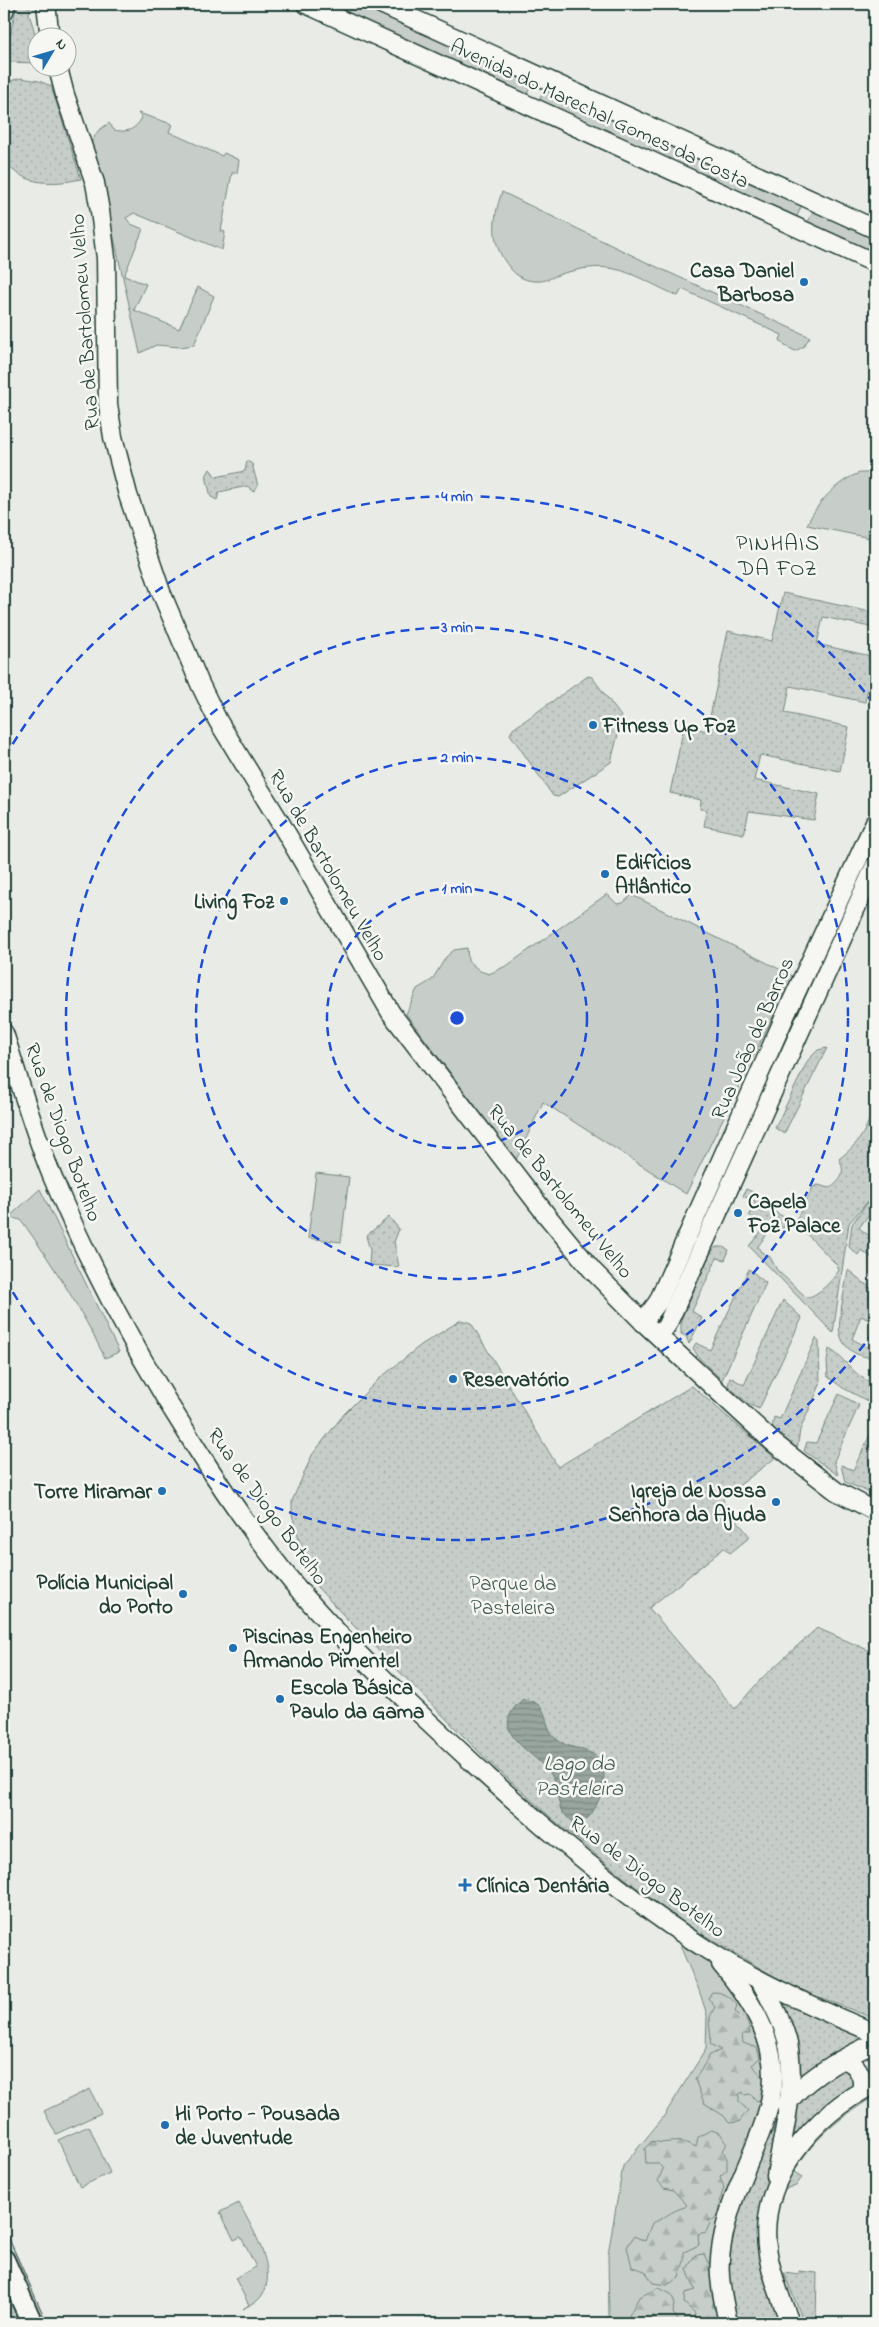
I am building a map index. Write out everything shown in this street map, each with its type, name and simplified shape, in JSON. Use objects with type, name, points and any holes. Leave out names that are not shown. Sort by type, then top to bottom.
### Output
[{"type":"main road","points":[[4,11],[6,4]]},
{"type":"main road","points":[[46,4],[49,28]]},
{"type":"main road","name":"Avenida do Marechal Gomes da Costa","points":[[306,4],[875,263]]},
{"type":"main road","name":"Avenida do Marechal Gomes da Costa","points":[[381,4],[875,229]]},
{"type":"main road","name":"Rua de Bartolomeu Velho","points":[[61,78],[95,183],[100,211],[106,258],[108,404],[113,436],[128,495],[161,592],[200,684],[218,721],[281,824],[373,984],[399,1024],[548,1217],[592,1270],[643,1322],[774,1443],[836,1491],[875,1512]]},
{"type":"main road","name":"Rua João de Barros","points":[[643,1322],[658,1302],[875,822]]},
{"type":"main road","name":"Rua João de Barros","points":[[659,1336],[667,1325],[875,866]]},
{"type":"main road","points":[[803,978],[806,996],[812,1006]]},
{"type":"main road","name":"Rua de Diogo Botelho","points":[[4,1033],[51,1172],[80,1238],[133,1344],[204,1460],[293,1583],[372,1667],[491,1779],[553,1833],[620,1887],[711,1953],[761,1982],[875,2034]]},
{"type":"main road","points":[[671,1273],[672,1282],[685,1285]]},
{"type":"main road","points":[[711,1953],[737,1983],[759,2018],[769,2044],[773,2076],[766,2114],[733,2202],[719,2260],[728,2323]]},
{"type":"main road","points":[[761,1982],[779,2017],[790,2056],[790,2100],[766,2222],[768,2254],[790,2323]]},
{"type":"main road","points":[[750,2155],[790,2100],[841,2060],[875,2043]]},
{"type":"main road","points":[[774,2189],[809,2132],[831,2112],[868,2088],[858,2070],[848,2061],[841,2060]]},
{"type":"main road","points":[[4,2260],[32,2323]]},
{"type":"green space","points":[[17,4],[31,4],[29,14],[33,28],[28,28],[28,63],[4,62]]},
{"type":"green space","points":[[318,4],[369,4],[533,80],[526,97]]},
{"type":"green space","points":[[21,78],[39,81],[51,86],[81,179],[49,183],[39,182],[20,175],[4,161],[4,86],[10,81]]},
{"type":"green space","points":[[546,86],[803,202],[795,221],[538,103]]},
{"type":"green space","points":[[138,113],[172,124],[169,132],[222,156],[224,153],[239,160],[237,173],[232,173],[221,231],[225,232],[222,250],[134,213],[126,218],[131,224],[143,229],[124,276],[146,284],[134,310],[179,329],[198,287],[214,296],[194,345],[180,347],[156,345],[140,353],[91,143],[98,131],[109,123],[114,130],[130,130],[142,118]]},
{"type":"green space","points":[[502,192],[646,262],[810,337],[803,347],[795,351],[785,346],[780,340],[782,335],[682,289],[678,296],[638,277],[615,269],[602,267],[581,269],[543,281],[531,281],[523,278],[513,271],[504,259],[496,241],[496,212]]},
{"type":"green space","points":[[815,208],[875,235],[875,258],[806,226]]},
{"type":"green space","points":[[247,461],[252,464],[258,486],[253,492],[248,486],[219,492],[217,500],[211,497],[206,476],[210,469],[216,477],[245,471]]},
{"type":"green space","points":[[860,473],[875,473],[875,539],[807,525],[822,501],[836,487]]},
{"type":"green space","points":[[783,593],[875,613],[875,628],[823,617],[817,644],[875,657],[875,685],[869,683],[865,702],[790,686],[785,713],[849,727],[840,771],[760,755],[754,780],[819,794],[814,820],[749,811],[744,834],[704,826],[707,810],[700,809],[701,800],[670,793],[684,726],[707,731],[728,631],[772,641]]},
{"type":"green space","points":[[588,676],[592,677],[622,718],[611,762],[558,797],[553,796],[510,734],[513,729]]},
{"type":"green space","points":[[607,894],[617,904],[623,903],[632,895],[793,976],[686,1194],[543,1102],[516,1160],[406,1014],[417,989],[432,980],[446,957],[454,950],[467,948],[468,961],[480,971],[489,974],[508,965]]},
{"type":"green space","points":[[827,1048],[784,1134],[775,1128],[808,1060],[818,1050]]},
{"type":"green space","points":[[875,1100],[875,1206],[859,1228],[875,1240],[875,1260],[861,1250],[858,1255],[849,1247],[852,1224],[870,1199],[849,1223],[833,1333],[749,1246],[765,1227],[749,1215],[755,1201],[743,1196],[746,1189],[769,1200],[765,1207],[788,1219],[783,1228],[771,1221],[765,1237],[758,1246],[760,1251],[770,1257],[777,1270],[806,1297],[820,1291],[839,1270],[836,1264],[795,1222],[813,1187],[818,1185],[829,1188],[840,1179],[842,1168],[839,1159],[859,1140]]},
{"type":"green space","points":[[316,1173],[349,1177],[341,1242],[308,1238]]},
{"type":"green space","points":[[40,1189],[119,1352],[105,1358],[66,1287],[44,1253],[21,1220],[9,1217]]},
{"type":"green space","points":[[389,1217],[399,1229],[394,1242],[399,1267],[369,1265],[370,1250],[366,1236]]},
{"type":"green space","points":[[716,1247],[723,1247],[729,1250],[725,1260],[717,1258],[692,1311],[702,1318],[689,1344],[686,1336],[681,1334],[681,1320],[711,1252]]},
{"type":"green space","points":[[749,1269],[766,1283],[722,1380],[699,1358],[693,1348],[696,1343],[710,1350]]},
{"type":"green space","points":[[848,1270],[873,1290],[869,1297],[875,1303],[875,1323],[861,1316],[852,1339],[875,1351],[868,1357],[850,1350],[840,1334],[841,1313]]},
{"type":"green space","points":[[783,1300],[802,1318],[759,1409],[750,1405],[728,1386],[730,1377],[744,1385]]},
{"type":"green space","name":"Parque da Pasteleira","points":[[461,1320],[471,1323],[558,1467],[692,1386],[775,1458],[724,1497],[723,1502],[750,1537],[730,1553],[724,1548],[649,1608],[735,1709],[761,1679],[817,1628],[875,1653],[875,2019],[789,1985],[685,1924],[638,1889],[555,1821],[489,1762],[348,1620],[317,1587],[308,1572],[292,1514],[292,1501],[312,1455],[344,1414],[379,1379],[421,1345]]},
{"type":"green space","points":[[816,1338],[819,1342],[820,1385],[800,1430],[797,1449],[772,1428],[774,1417],[780,1419]]},
{"type":"green space","points":[[829,1349],[862,1378],[875,1383],[875,1405],[843,1388],[828,1377],[827,1362]]},
{"type":"green space","points":[[839,1394],[859,1405],[834,1461],[838,1475],[804,1451],[807,1442],[816,1443]]},
{"type":"green space","points":[[874,1427],[875,1495],[845,1482],[841,1465],[853,1470]]},
{"type":"green space","points":[[685,1942],[705,1954],[730,1982],[753,2022],[762,2049],[765,2075],[721,2323],[615,2323],[609,2316],[608,2254],[623,2166],[662,2119],[706,2049],[707,2015],[699,1990],[681,1948],[681,1944]]},
{"type":"green space","points":[[712,1992],[726,1995],[731,1999],[737,2005],[735,2012],[748,2022],[750,2034],[742,2034],[743,2043],[757,2048],[760,2058],[752,2065],[767,2081],[765,2097],[757,2101],[750,2094],[744,2095],[743,2092],[739,2094],[739,2102],[748,2110],[739,2122],[729,2123],[724,2116],[704,2103],[695,2080],[710,2055],[721,2050],[710,2044],[709,2022],[715,2007],[708,1998]]},
{"type":"green space","points":[[787,2003],[870,2039],[796,2089],[781,2010]]},
{"type":"green space","points":[[841,2064],[859,2082],[785,2164],[792,2103]]},
{"type":"green space","points":[[875,2088],[875,2096],[840,2120],[819,2138],[794,2172],[802,2177],[796,2186],[783,2189],[810,2137]]},
{"type":"green space","points":[[90,2089],[101,2113],[56,2134],[44,2111]]},
{"type":"green space","points":[[782,2117],[763,2216],[784,2323],[735,2323],[726,2259],[740,2202],[765,2142]]},
{"type":"green space","points":[[89,2126],[110,2173],[80,2187],[58,2140]]},
{"type":"green space","points":[[711,2130],[720,2133],[727,2143],[723,2151],[727,2159],[727,2170],[720,2176],[724,2188],[720,2200],[724,2210],[714,2220],[708,2220],[710,2223],[706,2232],[698,2234],[699,2245],[684,2252],[684,2261],[679,2278],[667,2285],[653,2283],[645,2271],[632,2267],[627,2247],[634,2236],[645,2241],[652,2223],[687,2205],[673,2190],[664,2188],[658,2181],[663,2169],[658,2163],[646,2163],[645,2148],[652,2141],[684,2142],[696,2147],[698,2137]]},
{"type":"green space","points":[[239,2203],[263,2252],[267,2279],[264,2291],[257,2301],[245,2308],[249,2305],[235,2278],[256,2267],[241,2237],[234,2240],[220,2212]]},
{"type":"green space","points":[[704,2254],[708,2263],[713,2264],[719,2291],[712,2306],[725,2323],[684,2323],[685,2319],[693,2321],[695,2313],[684,2303],[685,2293],[695,2290],[687,2269],[695,2255]]},
{"type":"green space","points":[[799,2271],[817,2273],[816,2323],[804,2323],[784,2273],[799,2275]]},
{"type":"green space","points":[[4,2282],[23,2323],[8,2323],[4,2317]]},
{"type":"green space","points":[[658,2288],[671,2294],[674,2301],[673,2313],[680,2323],[625,2323],[639,2297]]},
{"type":"water","name":"Lago da Pasteleira","points":[[523,1699],[539,1705],[543,1710],[548,1728],[556,1739],[569,1746],[593,1754],[604,1765],[601,1793],[596,1806],[588,1818],[572,1821],[563,1813],[555,1782],[550,1773],[516,1740],[510,1731],[508,1721],[512,1711]]},
{"type":"tram line","points":[[4,2228],[47,2323]]},
{"type":"place","name":"Casa Daniel Barbosa","points":[[804,282]]},
{"type":"place","name":"Fitness Up Foz","points":[[593,725]]},
{"type":"place","name":"Edifícios Atlântico","points":[[605,874]]},
{"type":"place","name":"Living Foz","points":[[284,901]]},
{"type":"place","name":"Capela Foz Palace","points":[[738,1213]]},
{"type":"place","name":"Reservatório","points":[[453,1379]]},
{"type":"place","name":"Torre Miramar","points":[[162,1491]]},
{"type":"place","name":"Igreja de Nossa Senhora da Ajuda","points":[[776,1502]]},
{"type":"place","name":"Polícia Municipal do Porto","points":[[183,1594]]},
{"type":"place","name":"Piscinas Engenheiro Armando Pimentel","points":[[233,1648]]},
{"type":"place","name":"Escola Básica Paulo da Gama","points":[[280,1699]]},
{"type":"place","name":"Clínica Dentária","points":[[465,1885]]},
{"type":"place","name":"Hi Porto - Pousada de Juventude","points":[[165,2125]]},
{"type":"district","name":"PINHAIS DA FOZ","points":[[778,554]]}]
